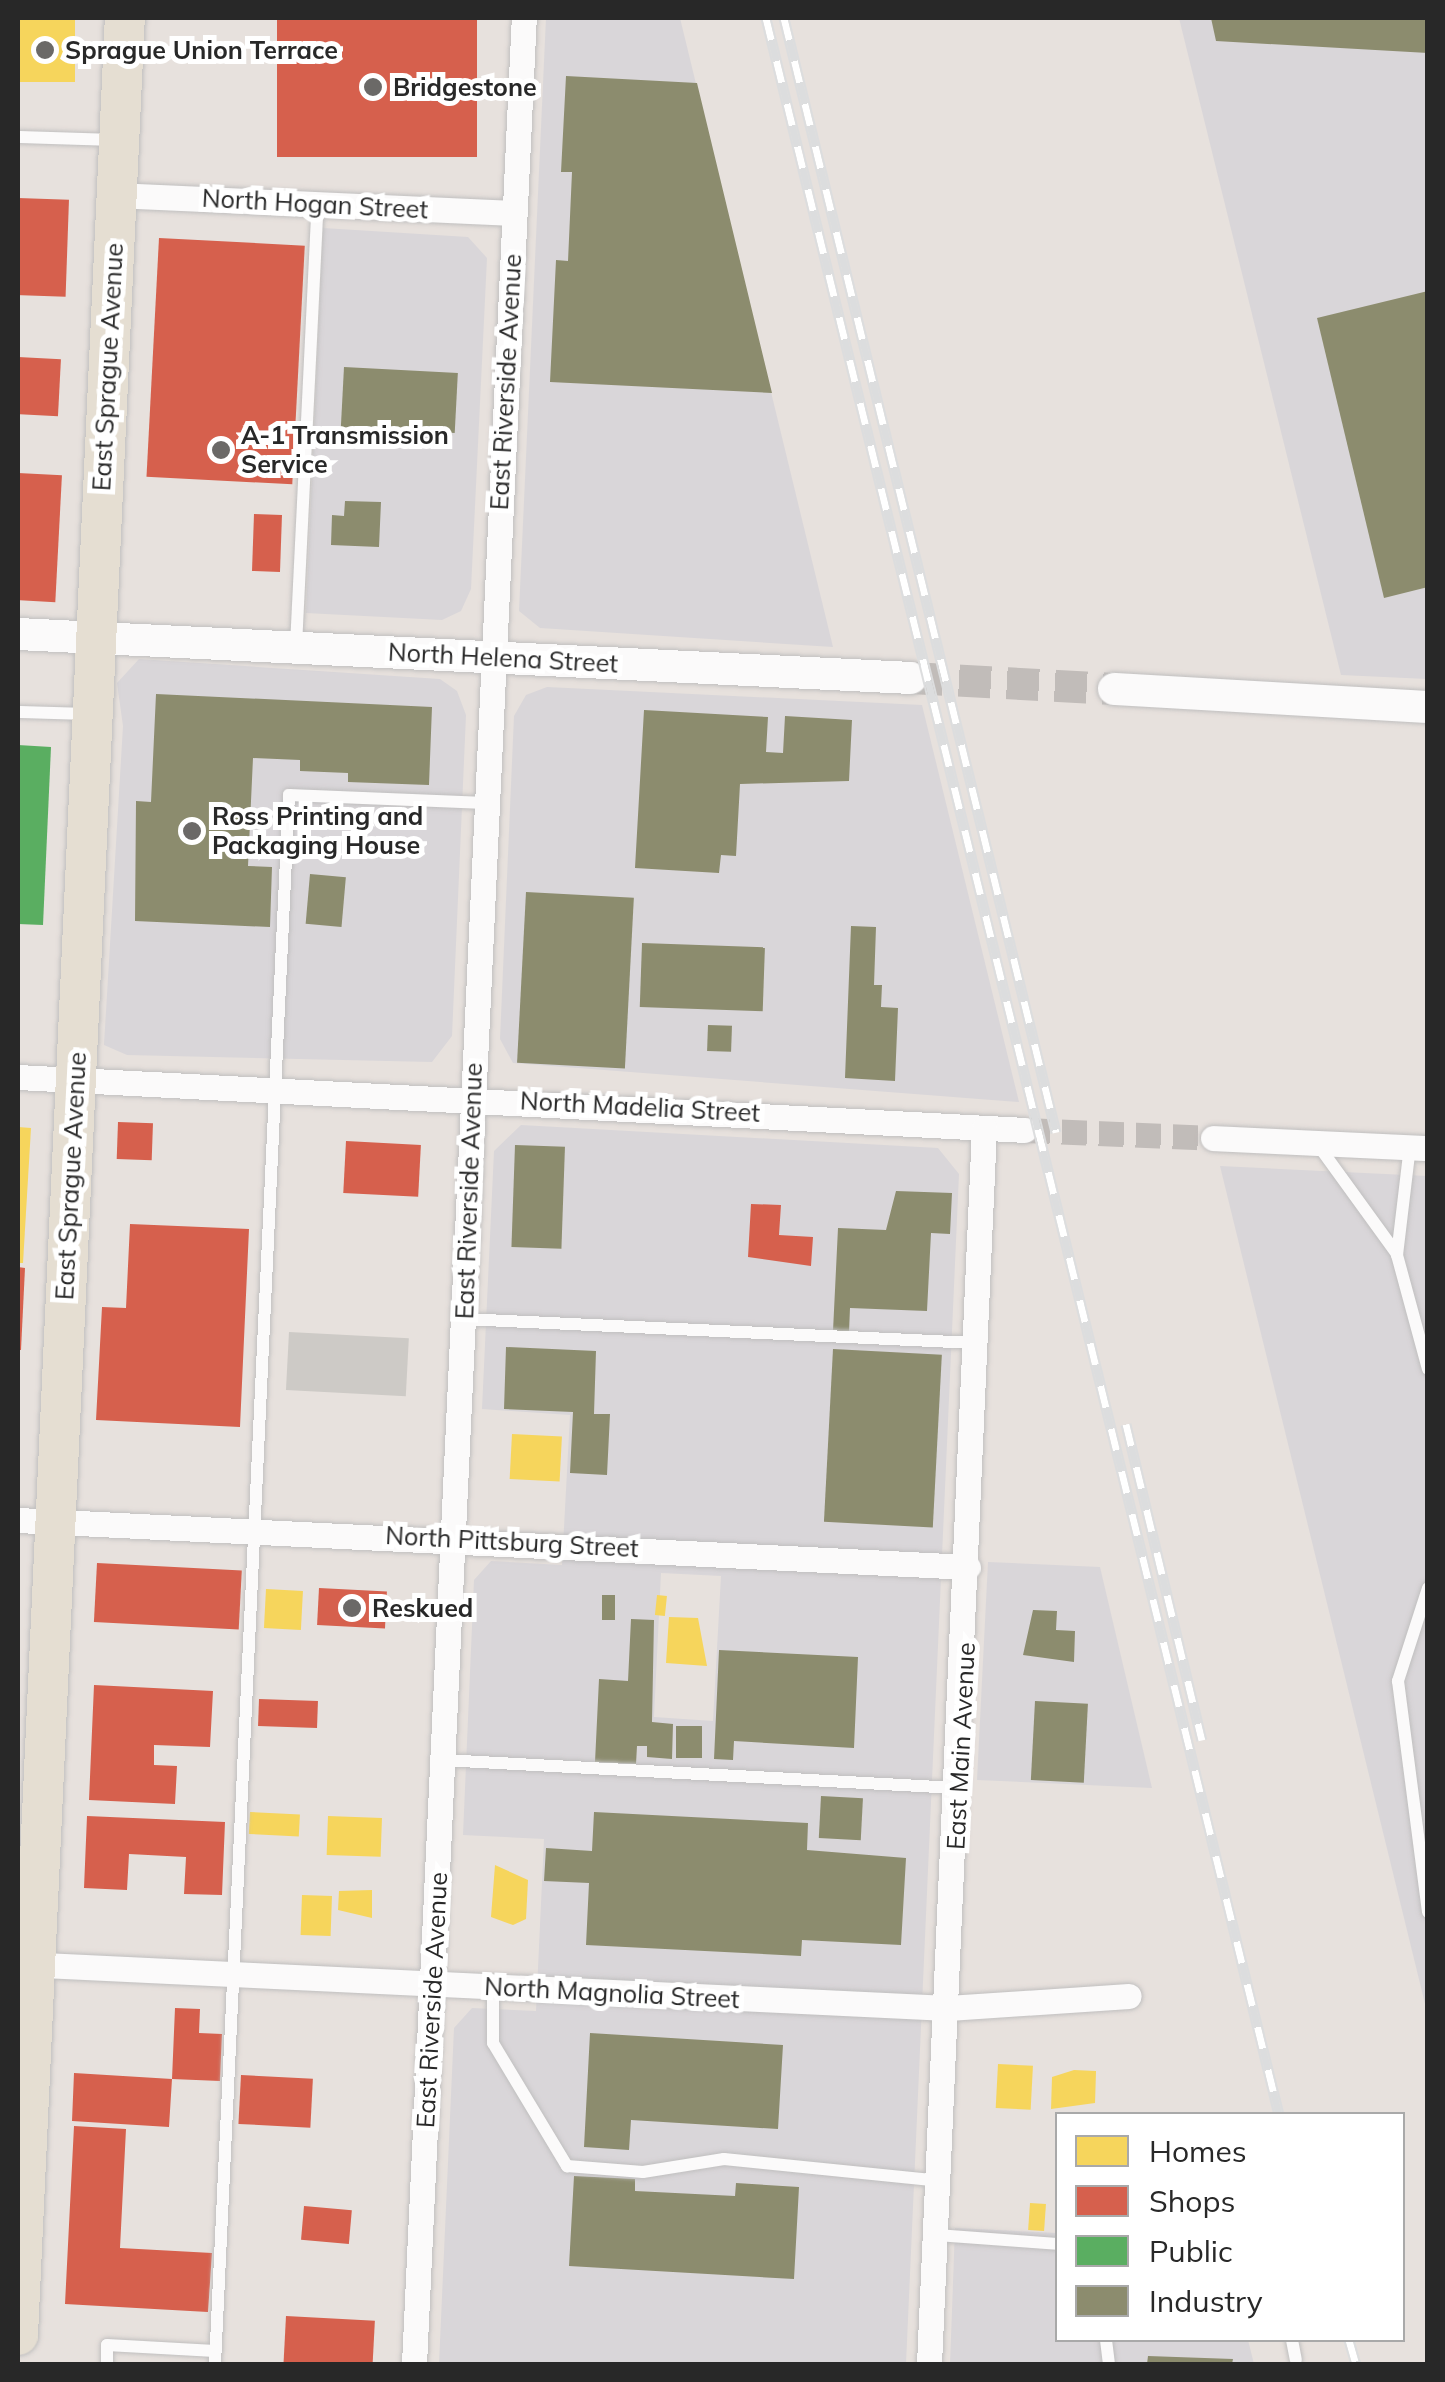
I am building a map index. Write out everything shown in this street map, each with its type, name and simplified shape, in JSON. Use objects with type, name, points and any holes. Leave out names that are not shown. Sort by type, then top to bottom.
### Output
[{"type":"main road","name":"East Sprague Avenue","points":[[18,2335],[36,1521],[76,1079],[124,18]]},
{"type":"street","name":"East Riverside Avenue","points":[[414,2364],[524,18]]},
{"type":"street","name":"North Hogan Street","points":[[116,195],[513,213]]},
{"type":"street","name":"North Helena Street","points":[[18,634],[910,678]]},
{"type":"street","points":[[1114,689],[1428,708]]},
{"type":"street","name":"North Madelia Street","points":[[18,1076],[1025,1130]]},
{"type":"street","name":"East Main Avenue","points":[[929,2364],[959,1788],[984,1128]]},
{"type":"street","points":[[1213,1138],[1419,1147]]},
{"type":"street","name":"North Pittsburg Street","points":[[36,1521],[454,1538],[968,1567]]},
{"type":"street","name":"North Magnolia Street","points":[[26,1964],[948,2008],[1129,1996]]},
{"type":"lane","points":[[18,137],[119,140]]},
{"type":"lane","points":[[296,648],[318,204]]},
{"type":"lane","points":[[18,712],[92,714]]},
{"type":"lane","points":[[106,2364],[107,2345],[215,2358],[250,1531],[277,1088],[289,795],[486,803]]},
{"type":"lane","points":[[1316,1142],[1397,1254],[1428,1369]]},
{"type":"lane","points":[[1397,1254],[1419,1147]]},
{"type":"lane","points":[[464,1319],[974,1343]]},
{"type":"lane","points":[[1428,1588],[1398,1682],[1428,1912]]},
{"type":"lane","points":[[443,1760],[959,1788]]},
{"type":"lane","points":[[493,1988],[493,2042],[567,2166],[642,2172],[724,2159],[938,2180]]},
{"type":"lane","points":[[936,2235],[1055,2244]]},
{"type":"lane","points":[[1292,2342],[1296,2360]]},
{"type":"shaded area","points":[[546,18],[680,18],[833,647],[540,628],[519,611]]},
{"type":"shaded area","points":[[1179,18],[1427,18],[1427,679],[1341,675]]},
{"type":"shaded area","points":[[323,228],[468,237],[487,258],[471,589],[461,611],[442,620],[306,613]]},
{"type":"shaded area","points":[[139,659],[440,679],[457,691],[466,715],[452,1036],[432,1062],[127,1055],[104,1045],[123,726],[117,683]]},
{"type":"shaded area","points":[[547,687],[922,705],[1019,1102],[513,1063],[500,1039],[514,716],[526,695]]},
{"type":"shaded area","points":[[521,1125],[938,1148],[959,1174],[906,2364],[439,2364],[454,2028],[472,2008],[536,2011],[544,1839],[463,1835],[474,1580],[491,1561],[562,1565],[570,1415],[482,1409],[494,1151]],"holes":[[[661,1573],[721,1576],[713,1721],[654,1717]]]},
{"type":"shaded area","points":[[1220,1166],[1427,1176],[1427,2012]]},
{"type":"shaded area","points":[[988,1562],[1100,1567],[1152,1788],[977,1780]]},
{"type":"shaded area","points":[[955,2228],[1055,2233],[1055,2342],[1248,2342],[1254,2364],[950,2364]]},
{"type":"building: Homes","name":"Sprague Union Terrace","points":[[18,18],[75,18],[75,82],[18,82]]},
{"type":"building: Homes","points":[[18,1127],[31,1128],[23,1263],[18,1263]]},
{"type":"building: Homes","points":[[512,1434],[562,1437],[560,1482],[510,1479]]},
{"type":"building: Homes","points":[[266,1589],[303,1591],[301,1630],[264,1628]]},
{"type":"building: Homes","points":[[657,1595],[667,1596],[665,1616],[655,1615]]},
{"type":"building: Homes","points":[[669,1617],[698,1618],[707,1666],[666,1663]]},
{"type":"building: Homes","points":[[250,1812],[300,1815],[299,1837],[249,1834]]},
{"type":"building: Homes","points":[[328,1816],[382,1818],[381,1857],[327,1855]]},
{"type":"building: Homes","points":[[495,1865],[528,1880],[526,1919],[513,1925],[491,1917]]},
{"type":"building: Homes","points":[[372,1890],[372,1918],[338,1910],[339,1891]]},
{"type":"building: Homes","points":[[302,1895],[332,1896],[331,1936],[301,1935]]},
{"type":"building: Homes","points":[[998,2064],[1033,2066],[1031,2110],[996,2108]]},
{"type":"building: Homes","points":[[1074,2070],[1096,2071],[1095,2103],[1051,2109],[1052,2077]]},
{"type":"building: Homes","points":[[1030,2203],[1046,2204],[1044,2231],[1028,2230]]},
{"type":"building: Shops","name":"Bridgestone","points":[[277,18],[477,18],[477,157],[277,157]]},
{"type":"building: Shops","points":[[18,198],[69,200],[66,297],[18,295]]},
{"type":"building: Shops","points":[[159,238],[305,246],[292,484],[146,477]]},
{"type":"building: Shops","points":[[18,357],[61,359],[58,416],[18,414]]},
{"type":"building: Shops","points":[[18,473],[62,475],[55,602],[18,600]]},
{"type":"building: Shops","points":[[254,514],[282,515],[280,572],[252,571]]},
{"type":"building: Shops","points":[[118,1122],[153,1123],[152,1160],[117,1159]]},
{"type":"building: Shops","points":[[346,1141],[421,1145],[418,1197],[343,1193]]},
{"type":"building: Shops","points":[[751,1204],[781,1205],[779,1235],[813,1237],[811,1266],[748,1257]]},
{"type":"building: Shops","points":[[130,1224],[249,1229],[240,1427],[96,1420],[102,1307],[126,1308]]},
{"type":"building: Shops","points":[[18,1267],[25,1268],[21,1350],[18,1350]]},
{"type":"building: Shops","points":[[97,1563],[242,1571],[239,1630],[94,1622]]},
{"type":"building: Shops","name":"Reskued","points":[[319,1588],[387,1592],[385,1629],[317,1625]]},
{"type":"building: Shops","points":[[94,1685],[213,1691],[210,1747],[154,1745],[154,1765],[177,1766],[175,1804],[89,1800]]},
{"type":"building: Shops","points":[[259,1699],[318,1701],[317,1728],[258,1726]]},
{"type":"building: Shops","points":[[87,1816],[225,1822],[222,1895],[184,1894],[186,1857],[129,1854],[127,1890],[84,1888]]},
{"type":"building: Shops","points":[[175,2008],[200,2009],[199,2033],[222,2034],[220,2081],[172,2079]]},
{"type":"building: Shops","points":[[74,2073],[172,2079],[169,2127],[72,2121]]},
{"type":"building: Shops","points":[[241,2075],[313,2079],[310,2128],[238,2124]]},
{"type":"building: Shops","points":[[74,2126],[126,2129],[120,2248],[212,2253],[208,2312],[65,2304]]},
{"type":"building: Shops","points":[[304,2206],[352,2210],[349,2244],[301,2240]]},
{"type":"building: Shops","points":[[286,2316],[375,2321],[373,2364],[283,2364]]},
{"type":"building: Public","points":[[18,745],[51,747],[43,925],[18,924]]},
{"type":"building: Industry","points":[[1211,18],[1428,18],[1428,53],[1216,41]]},
{"type":"building: Industry","points":[[566,76],[697,83],[772,393],[550,382],[556,260],[568,261],[572,172],[561,172]]},
{"type":"building: Industry","points":[[1428,291],[1428,587],[1384,598],[1317,318]]},
{"type":"building: Industry","points":[[344,367],[458,373],[455,433],[341,427]]},
{"type":"building: Industry","points":[[345,501],[381,502],[379,547],[331,545],[332,515],[344,516]]},
{"type":"building: Industry","name":"Ross Printing and Packaging House","points":[[156,694],[432,707],[429,785],[348,782],[348,773],[300,771],[300,760],[253,758],[248,866],[272,867],[270,927],[135,921],[136,801],[151,802]]},
{"type":"building: Industry","points":[[644,710],[768,717],[766,752],[783,753],[785,716],[852,720],[849,781],[740,784],[736,856],[721,855],[719,873],[635,868]]},
{"type":"building: Industry","points":[[310,874],[346,877],[342,927],[306,924]]},
{"type":"building: Industry","points":[[526,892],[634,898],[625,1068],[517,1063]]},
{"type":"building: Industry","points":[[851,926],[876,927],[874,985],[882,985],[881,1007],[898,1008],[895,1081],[845,1078]]},
{"type":"building: Industry","points":[[642,943],[765,947],[763,1011],[640,1007]]},
{"type":"building: Industry","points":[[708,1025],[732,1026],[731,1052],[707,1051]]},
{"type":"building: Industry","points":[[515,1145],[565,1147],[561,1249],[511,1247]]},
{"type":"building: Industry","points":[[896,1191],[952,1193],[950,1234],[931,1233],[927,1311],[850,1308],[849,1332],[833,1331],[838,1228],[886,1230]]},
{"type":"building: Industry","points":[[506,1347],[596,1351],[594,1414],[610,1414],[607,1475],[570,1473],[573,1412],[504,1409]]},
{"type":"building: Industry","points":[[833,1349],[942,1355],[933,1527],[824,1522]]},
{"type":"building: Industry","points":[[602,1595],[615,1595],[615,1620],[602,1620]]},
{"type":"building: Industry","points":[[1033,1610],[1057,1611],[1056,1630],[1075,1631],[1074,1662],[1023,1655]]},
{"type":"building: Industry","points":[[631,1619],[654,1620],[652,1722],[673,1724],[672,1759],[647,1757],[647,1746],[637,1746],[636,1764],[595,1762],[599,1679],[628,1681]]},
{"type":"building: Industry","points":[[719,1650],[858,1657],[854,1748],[734,1741],[733,1760],[714,1759]]},
{"type":"building: Industry","points":[[1035,1701],[1088,1704],[1084,1783],[1031,1780]]},
{"type":"building: Industry","points":[[676,1726],[702,1726],[702,1758],[676,1758]]},
{"type":"building: Industry","points":[[821,1796],[863,1798],[861,1840],[819,1838]]},
{"type":"building: Industry","points":[[594,1812],[808,1823],[807,1850],[906,1858],[901,1945],[802,1940],[801,1956],[586,1945],[589,1883],[544,1881],[546,1848],[592,1851]]},
{"type":"building: Industry","points":[[590,2033],[783,2045],[778,2129],[631,2120],[629,2150],[584,2147]]},
{"type":"building: Industry","points":[[574,2176],[635,2179],[635,2191],[735,2196],[736,2183],[799,2187],[794,2279],[569,2266]]},
{"type":"building: Industry","points":[[1148,2356],[1233,2359],[1232,2364],[1147,2364]]},
{"type":"building: Other","points":[[289,1332],[409,1338],[406,1396],[286,1390]]},
{"type":"tunnel","points":[[911,678],[1114,689]]},
{"type":"tunnel","points":[[1025,1130],[1213,1138]]},
{"type":"railway","points":[[766,18],[1279,2112]]},
{"type":"railway","points":[[784,18],[1056,1132]]},
{"type":"railway","points":[[1126,1424],[1202,1740]]},
{"type":"railway","points":[[1350,2342],[1356,2364]]},
{"type":"place","name":"Sprague Union Terrace","points":[[45,50]]},
{"type":"place","name":"Bridgestone","points":[[373,87]]},
{"type":"place","name":"A-1 Transmission Service","points":[[221,450]]},
{"type":"place","name":"Ross Printing and Packaging House","points":[[192,831]]},
{"type":"place","name":"Reskued","points":[[352,1608]]}]
